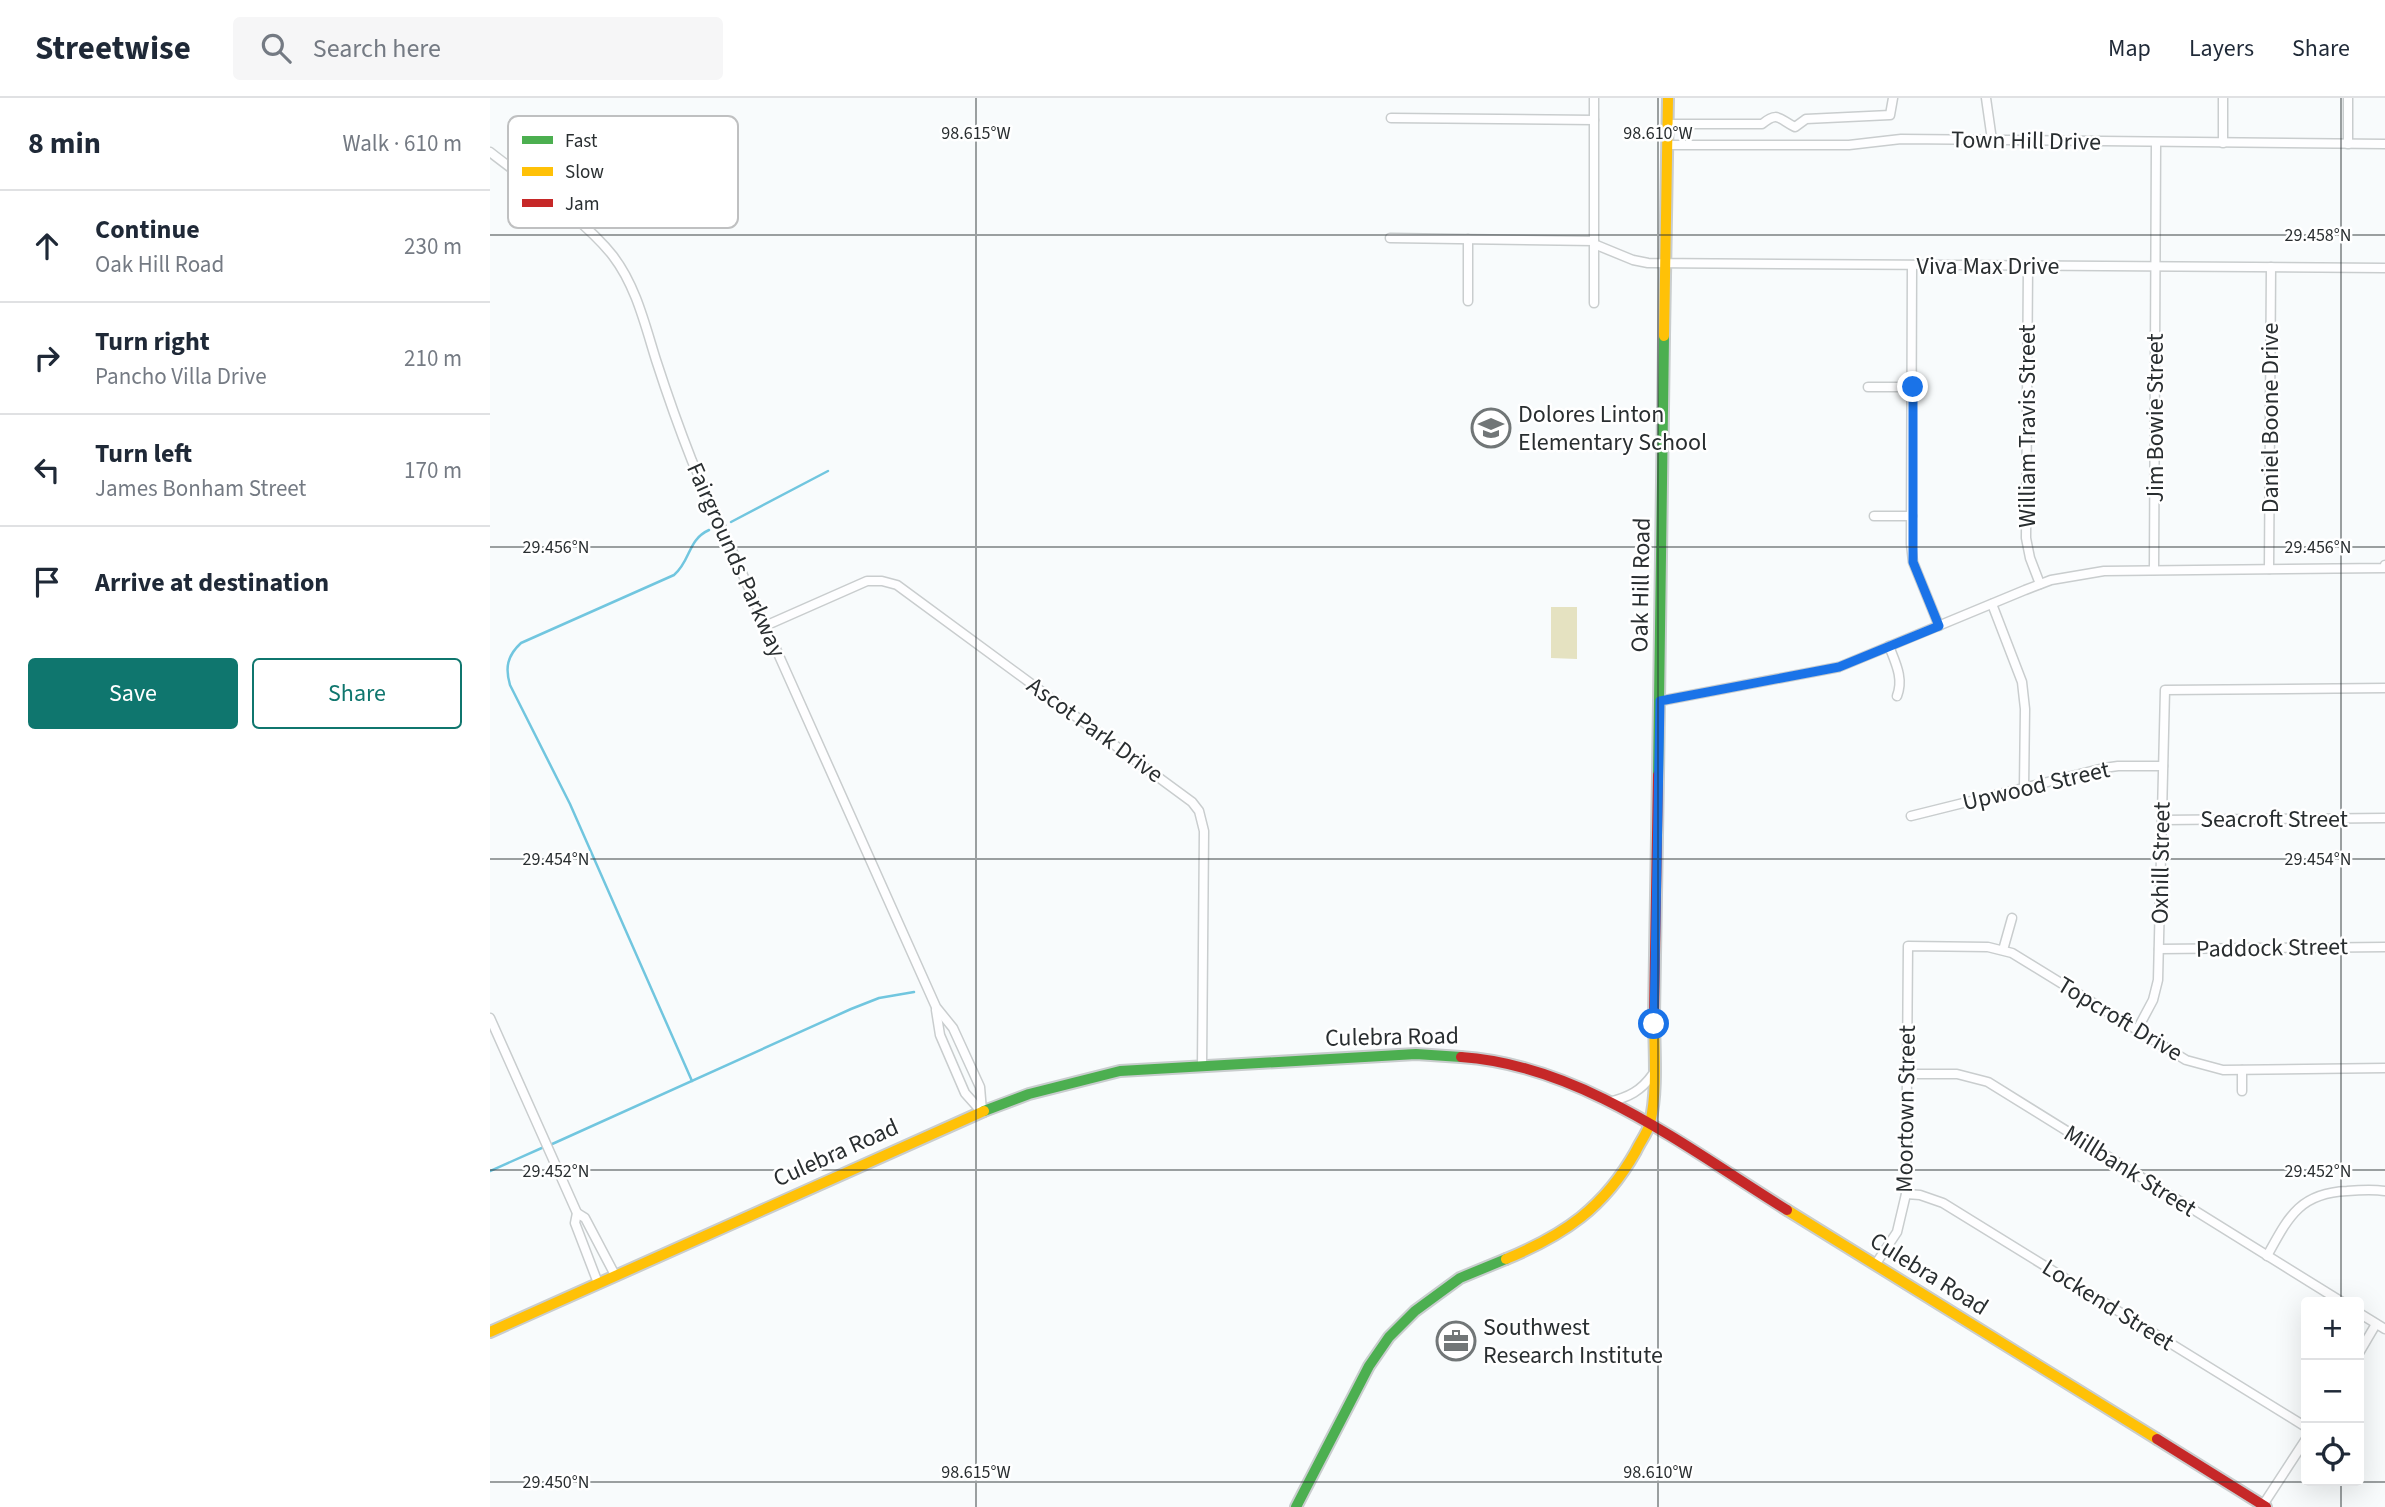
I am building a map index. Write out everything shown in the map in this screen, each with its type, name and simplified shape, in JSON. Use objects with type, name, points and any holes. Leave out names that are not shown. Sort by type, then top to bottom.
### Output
[{"type":"main road","name":"Oak Hill Road","points":[[1650,1125],[1660,701],[1668,98]]},
{"type":"main road","name":"Culebra Road","points":[[490,1332],[982,1111],[1029,1094],[1120,1071],[1388,1054],[1443,1055],[1536,1070],[1609,1102],[2265,1506]]},
{"type":"main road","points":[[1296,1507],[1369,1366],[1389,1337],[1415,1311],[1460,1278],[1537,1246],[1588,1213],[1624,1170],[1650,1125]]},
{"type":"street","points":[[1594,98],[1594,303]]},
{"type":"street","points":[[1668,124],[1762,124],[1777,117],[1795,127],[1806,119],[1890,114],[1893,98]]},
{"type":"street","points":[[1986,98],[1992,140]]},
{"type":"street","points":[[2223,98],[2223,143]]},
{"type":"street","points":[[2348,98],[2348,144]]},
{"type":"street","points":[[1391,118],[1594,120]]},
{"type":"street","name":"Town Hill Drive","points":[[1668,145],[1849,145],[1901,139],[2385,144]]},
{"type":"street","name":"Jim Bowie Street","points":[[2154,570],[2156,143]]},
{"type":"street","name":"Fairgrounds Parkway","points":[[490,152],[508,166]]},
{"type":"street","name":"Fairgrounds Parkway","points":[[586,228],[603,244],[624,273],[692,461],[936,1007],[953,1028],[980,1087],[982,1111]]},
{"type":"street","name":"Viva Max Drive","points":[[1390,238],[1594,242],[1633,261],[1667,263],[2385,268]]},
{"type":"street","points":[[1468,239],[1468,301]]},
{"type":"street","points":[[1912,266],[1913,562],[1939,626]]},
{"type":"street","name":"William Travis Street","points":[[2028,266],[2026,538],[2040,584]]},
{"type":"street","name":"Daniel Boone Drive","points":[[2269,569],[2271,267]]},
{"type":"street","points":[[1868,387],[1913,387]]},
{"type":"street","points":[[1874,516],[1912,516]]},
{"type":"street","points":[[1660,701],[1830,669],[2040,584],[2076,574],[2104,570],[2385,567]]},
{"type":"street","name":"Ascot Park Drive","points":[[765,626],[867,581],[897,585],[1192,802],[1202,818],[1204,831],[1202,1066]]},
{"type":"street","points":[[1992,604],[2022,682],[2025,709],[2024,788]]},
{"type":"street","points":[[1889,646],[1899,674],[1897,696]]},
{"type":"street","name":"Oxhill Street","points":[[2137,1030],[2153,1000],[2158,980],[2165,690],[2385,688]]},
{"type":"street","name":"Upwood Street","points":[[1911,816],[2111,767],[2163,766]]},
{"type":"street","name":"Seacroft Street","points":[[2162,820],[2385,818]]},
{"type":"street","points":[[2003,950],[2012,918]]},
{"type":"street","name":"Topcroft Drive","points":[[1908,946],[1988,947],[2003,950],[2019,957],[2186,1060],[2223,1070],[2385,1068]]},
{"type":"street","name":"Moortown Street","points":[[1875,1265],[1896,1232],[1906,1194],[1908,946]]},
{"type":"street","name":"Paddock Street","points":[[2159,949],[2385,947]]},
{"type":"street","name":"Fairgrounds Parkway","points":[[936,1007],[940,1035],[965,1093],[982,1111]]},
{"type":"street","points":[[490,1018],[577,1213],[575,1223],[598,1283]]},
{"type":"street","points":[[2242,1070],[2242,1091]]},
{"type":"street","points":[[1609,1102],[1636,1093],[1653,1074]]},
{"type":"street","name":"Millbank Street","points":[[1907,1074],[1957,1074],[1987,1083],[2334,1297]]},
{"type":"street","points":[[2267,1256],[2286,1220],[2310,1199],[2333,1191],[2385,1191]]},
{"type":"street","name":"Lockend Street","points":[[1906,1194],[1920,1195],[1943,1203],[2301,1424]]},
{"type":"street","points":[[577,1213],[585,1217],[615,1275]]},
{"type":"street","points":[[2364,1316],[2385,1329]]},
{"type":"street","points":[[2364,1344],[2376,1324]]},
{"type":"street","points":[[2265,1506],[2301,1447]]},
{"type":"shaded area","points":[[1551,607],[1577,607],[1577,659],[1551,658]]},
{"type":"waterway","points":[[731,522],[828,471]]},
{"type":"waterway","points":[[692,1081],[570,804],[510,685],[508,668],[510,658],[521,643],[674,575],[697,539],[709,530]]},
{"type":"waterway","points":[[550,1145],[851,1009],[879,998],[914,992]]},
{"type":"waterway","points":[[490,1171],[544,1147]]},
{"type":"traffic: fast","points":[[1658,775],[1664,336]]},
{"type":"traffic: fast","points":[[984,1111],[1029,1094],[1120,1071],[1416,1054],[1461,1057]]},
{"type":"traffic: fast","points":[[1296,1507],[1369,1366],[1389,1337],[1415,1311],[1460,1278],[1506,1259]]},
{"type":"traffic: slow","points":[[1664,336],[1668,98]]},
{"type":"traffic: slow","points":[[1506,1259],[1546,1240],[1581,1217],[1624,1171],[1649,1126],[1655,1083],[1654,1015]]},
{"type":"traffic: slow","points":[[490,1332],[984,1111]]},
{"type":"traffic: slow","points":[[1787,1210],[2157,1439]]},
{"type":"traffic: jam","points":[[1654,1015],[1658,775]]},
{"type":"traffic: jam","points":[[1461,1057],[1505,1063],[1591,1093],[1672,1136],[1787,1210]]},
{"type":"traffic: jam","points":[[2157,1439],[2266,1507]]},
{"type":"place","name":"Dolores Linton Elementary School","points":[[1491,428]]},
{"type":"place","name":"Southwest Research Institute","points":[[1456,1341]]},
{"type":"route","points":[[1654,1024],[1660,701],[1839,667],[1939,626],[1919,581],[1911,544],[1913,387]]}]
